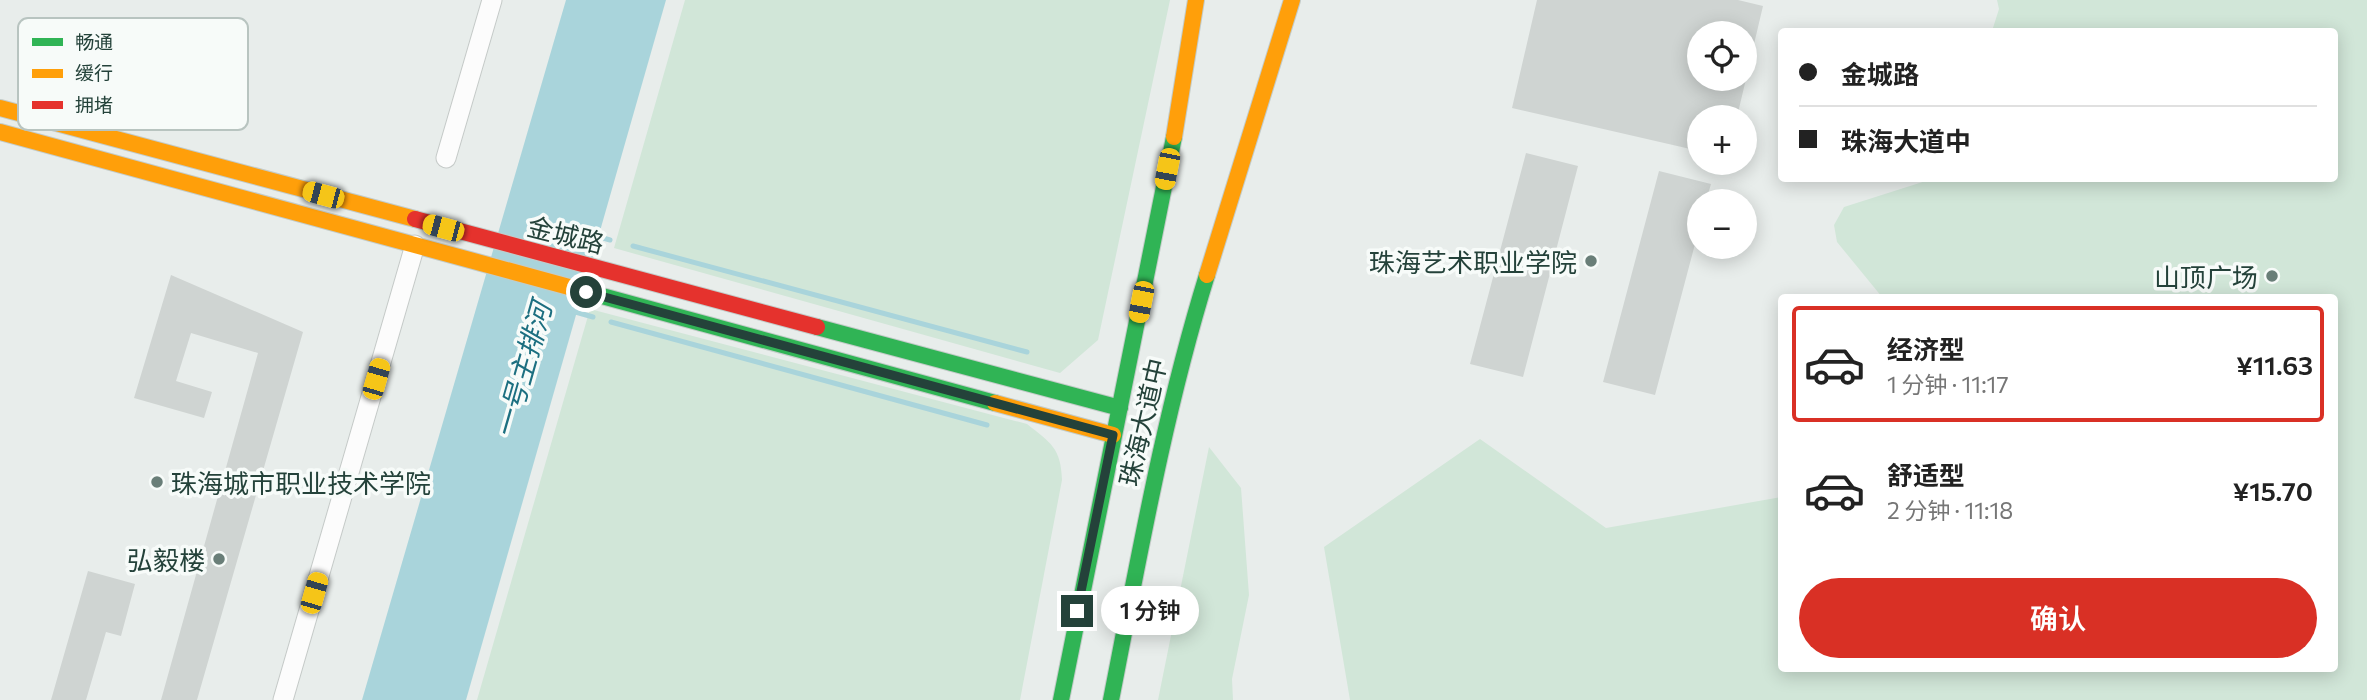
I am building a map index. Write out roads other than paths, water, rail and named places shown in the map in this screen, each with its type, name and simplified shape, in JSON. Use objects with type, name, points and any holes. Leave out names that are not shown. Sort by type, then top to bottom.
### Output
[{"type":"main road","name":"珠海大道中","points":[[1061,700],[1178,116],[1196,0]]},
{"type":"main road","name":"珠海大道中","points":[[1111,700],[1149,503],[1182,353],[1292,0]]},
{"type":"main road","name":"金城路","points":[[0,108],[18,113]]},
{"type":"main road","name":"金城路","points":[[81,130],[1120,408]]},
{"type":"main road","name":"金城路","points":[[0,132],[1113,435]]},
{"type":"main road","points":[[436,251],[443,228]]},
{"type":"street","points":[[446,158],[492,0]]},
{"type":"street","points":[[283,700],[415,245]]},
{"type":"water","name":"一号主排河","points":[[566,0],[666,0],[466,700],[362,700]]},
{"type":"waterway","points":[[593,235],[610,240]]},
{"type":"waterway","points":[[633,246],[1027,352]]},
{"type":"waterway","points":[[572,311],[593,317]]},
{"type":"waterway","points":[[611,322],[987,425]]},
{"type":"place","name":"珠海艺术职业学院","points":[[1591,261]]},
{"type":"place","name":"山顶广场","points":[[2272,276]]},
{"type":"place","name":"珠海城市职业技术学院","points":[[157,482]]},
{"type":"place","name":"弘毅楼","points":[[219,559]]}]
